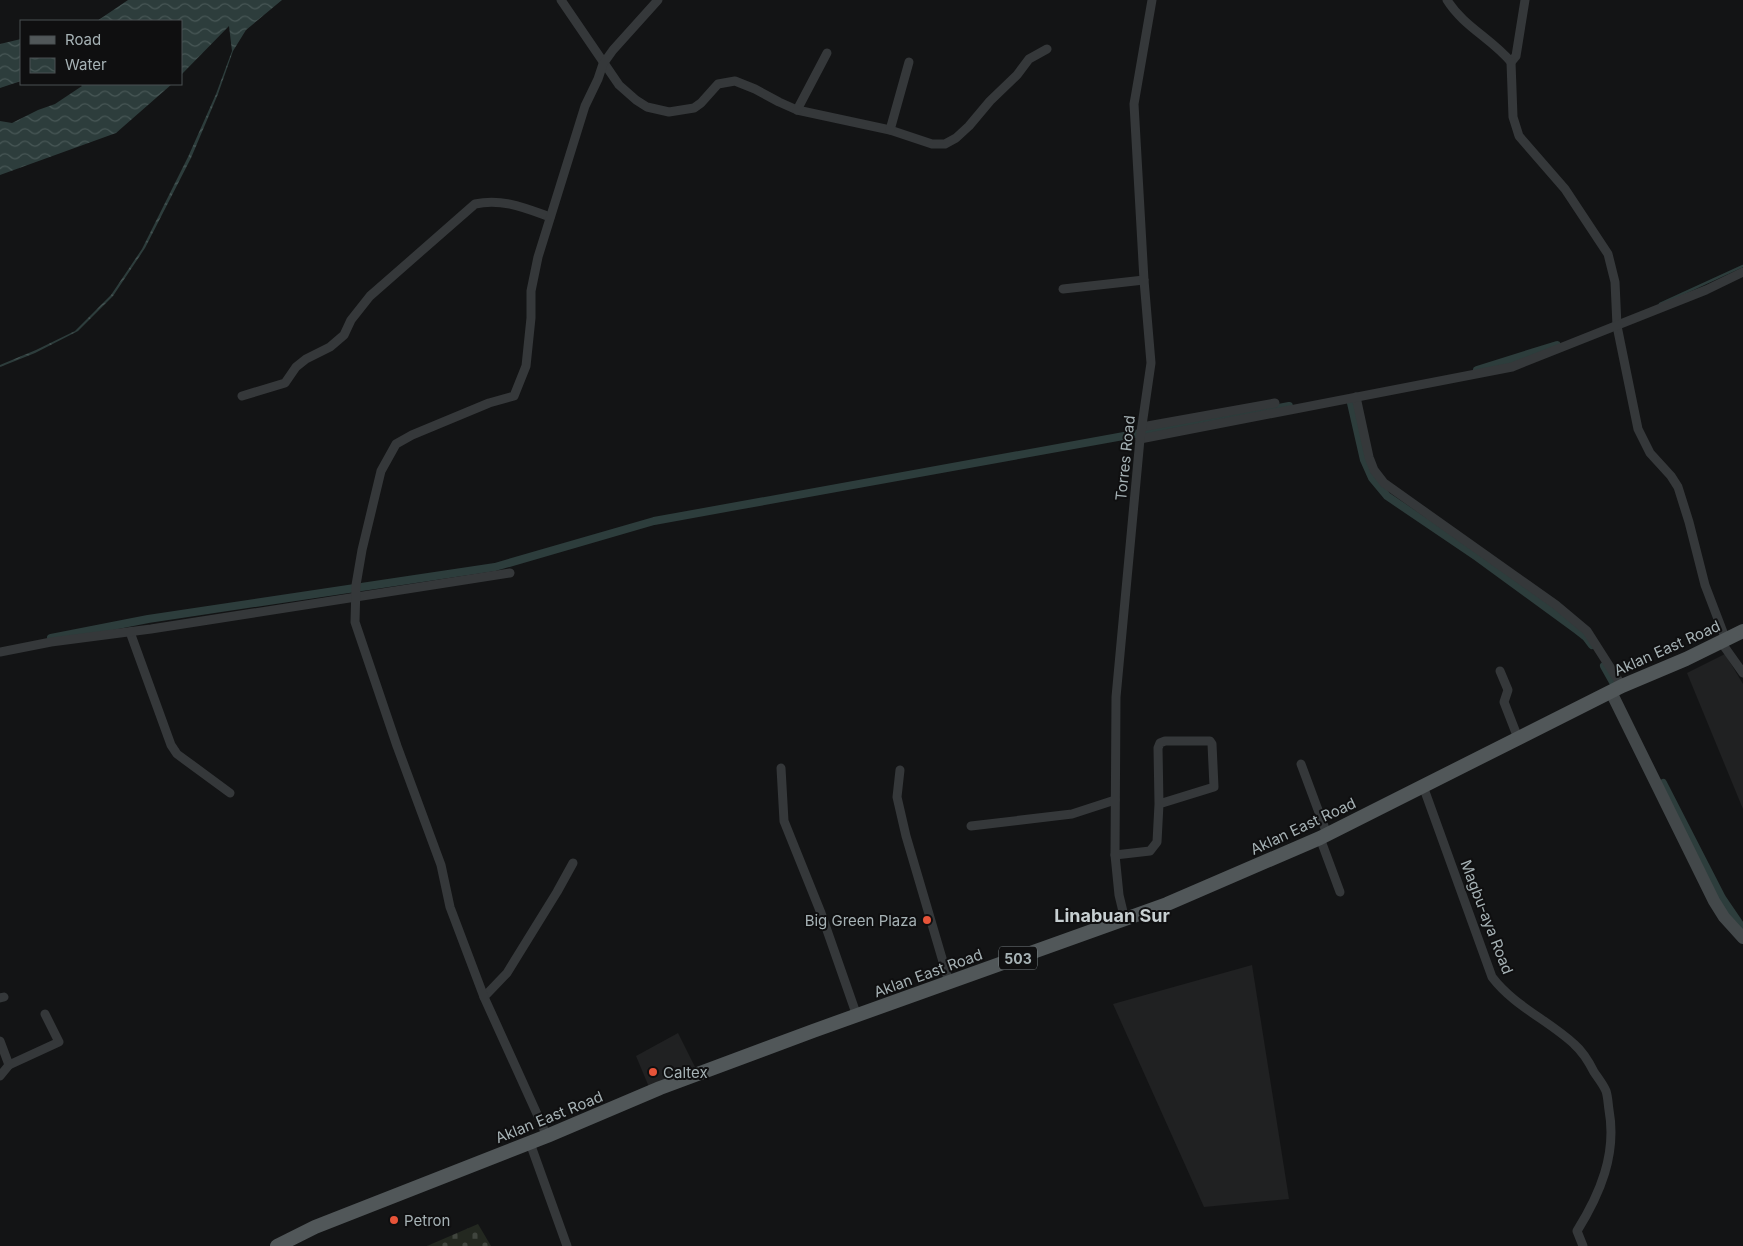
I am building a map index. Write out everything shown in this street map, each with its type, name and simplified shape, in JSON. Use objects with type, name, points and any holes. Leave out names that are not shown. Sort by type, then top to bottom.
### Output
[{"type":"main road","name":"Aklan East Road","points":[[277,1246],[315,1227],[530,1143],[660,1088],[1166,904],[1324,836],[1616,689],[1743,631]]},
{"type":"street","points":[[561,0],[619,85],[647,107],[669,112],[694,108],[718,84],[734,81],[755,89],[797,110],[890,130],[932,144],[945,144],[956,138],[1029,59],[1047,49]]},
{"type":"street","points":[[547,1136],[484,997],[450,907],[441,865],[397,746],[356,622],[356,585],[381,471],[396,444],[412,435],[489,403],[514,396],[526,366],[531,318],[531,291],[538,258],[586,106],[603,64],[613,50],[658,0]]},
{"type":"street","name":"Torres Road","points":[[1125,920],[1119,895],[1115,855],[1116,697],[1141,433],[1151,363],[1144,280],[1134,104],[1152,0]]},
{"type":"street","points":[[1447,0],[1475,30],[1511,62],[1513,117],[1516,130],[1526,146],[1565,189],[1608,254],[1615,282],[1617,326],[1638,429],[1650,453],[1671,476],[1678,487],[1705,585],[1724,641],[1743,673]]},
{"type":"street","points":[[1511,62],[1516,56],[1525,0]]},
{"type":"street","points":[[797,110],[827,54]]},
{"type":"street","points":[[890,130],[909,62]]},
{"type":"street","points":[[242,396],[285,383],[296,367],[306,359],[344,336],[351,320],[370,296],[475,204],[487,201],[500,201],[550,217]]},
{"type":"street","points":[[1141,433],[1356,397],[1512,367],[1706,290],[1743,272]]},
{"type":"street","points":[[1063,289],[1144,280]]},
{"type":"street","points":[[1356,397],[1369,457],[1374,470],[1384,483],[1556,605],[1592,637],[1714,901],[1724,917],[1743,938]]},
{"type":"street","points":[[1141,433],[1275,403]]},
{"type":"street","points":[[0,652],[51,642],[130,632],[510,573]]},
{"type":"street","points":[[130,632],[171,745],[178,754],[230,793]]},
{"type":"street","points":[[1500,671],[1508,690],[1504,702],[1518,738]]},
{"type":"street","points":[[1115,855],[1150,851],[1157,842],[1159,804],[1158,748],[1160,744],[1165,741],[1210,741],[1212,744],[1215,785],[1212,788],[1159,804]]},
{"type":"street","points":[[1301,764],[1340,892]]},
{"type":"street","points":[[781,768],[784,820],[821,913],[857,1016]]},
{"type":"street","points":[[900,770],[897,797],[906,836],[949,982]]},
{"type":"street","name":"Magbu-aya Road","points":[[1423,786],[1468,906],[1492,977],[1500,988],[1575,1045],[1606,1091],[1612,1126],[1610,1154],[1602,1185],[1577,1231],[1583,1246]]},
{"type":"street","points":[[971,826],[1072,814],[1115,800]]},
{"type":"street","points":[[484,997],[507,974],[573,863]]},
{"type":"street","points":[[0,1076],[9,1065],[58,1042],[45,1014]]},
{"type":"street","points":[[0,1041],[9,1065]]},
{"type":"street","points":[[530,1143],[567,1246]]},
{"type":"shaded area","points":[[1725,654],[1743,684],[1743,809],[1687,673]]},
{"type":"shaded area","points":[[1252,965],[1289,1199],[1204,1207],[1113,1004]]},
{"type":"shaded area","points":[[678,1033],[695,1067],[649,1087],[636,1056]]},
{"type":"green space","points":[[478,1224],[491,1246],[427,1246]]},
{"type":"water","points":[[128,0],[282,0],[246,30],[233,51],[218,94],[191,158],[145,248],[113,296],[78,331],[35,353],[0,367],[0,365],[75,331],[111,295],[142,249],[188,157],[216,94],[232,51],[229,26],[182,74],[182,20],[98,20]]},
{"type":"water","points":[[20,39],[20,81],[0,88],[0,44]]},
{"type":"water","points":[[171,85],[116,133],[0,175],[0,121],[12,123],[55,104],[82,86]]},
{"type":"waterway","points":[[1660,304],[1743,266]]},
{"type":"waterway","points":[[1477,370],[1557,345]]},
{"type":"waterway","points":[[1351,403],[1364,460],[1372,478],[1387,496],[1477,557],[1577,630],[1592,645]]},
{"type":"waterway","points":[[51,638],[148,619],[495,567],[654,521],[1289,406]]},
{"type":"waterway","points":[[1604,666],[1613,682]]},
{"type":"waterway","points":[[1663,783],[1722,898],[1743,929]]},
{"type":"place","name":"Big Green Plaza","points":[[927,920]]},
{"type":"place","name":"Caltex","points":[[653,1072]]},
{"type":"place","name":"Petron","points":[[394,1220]]},
{"type":"district","name":"Linabuan Sur","points":[[1112,915]]}]
